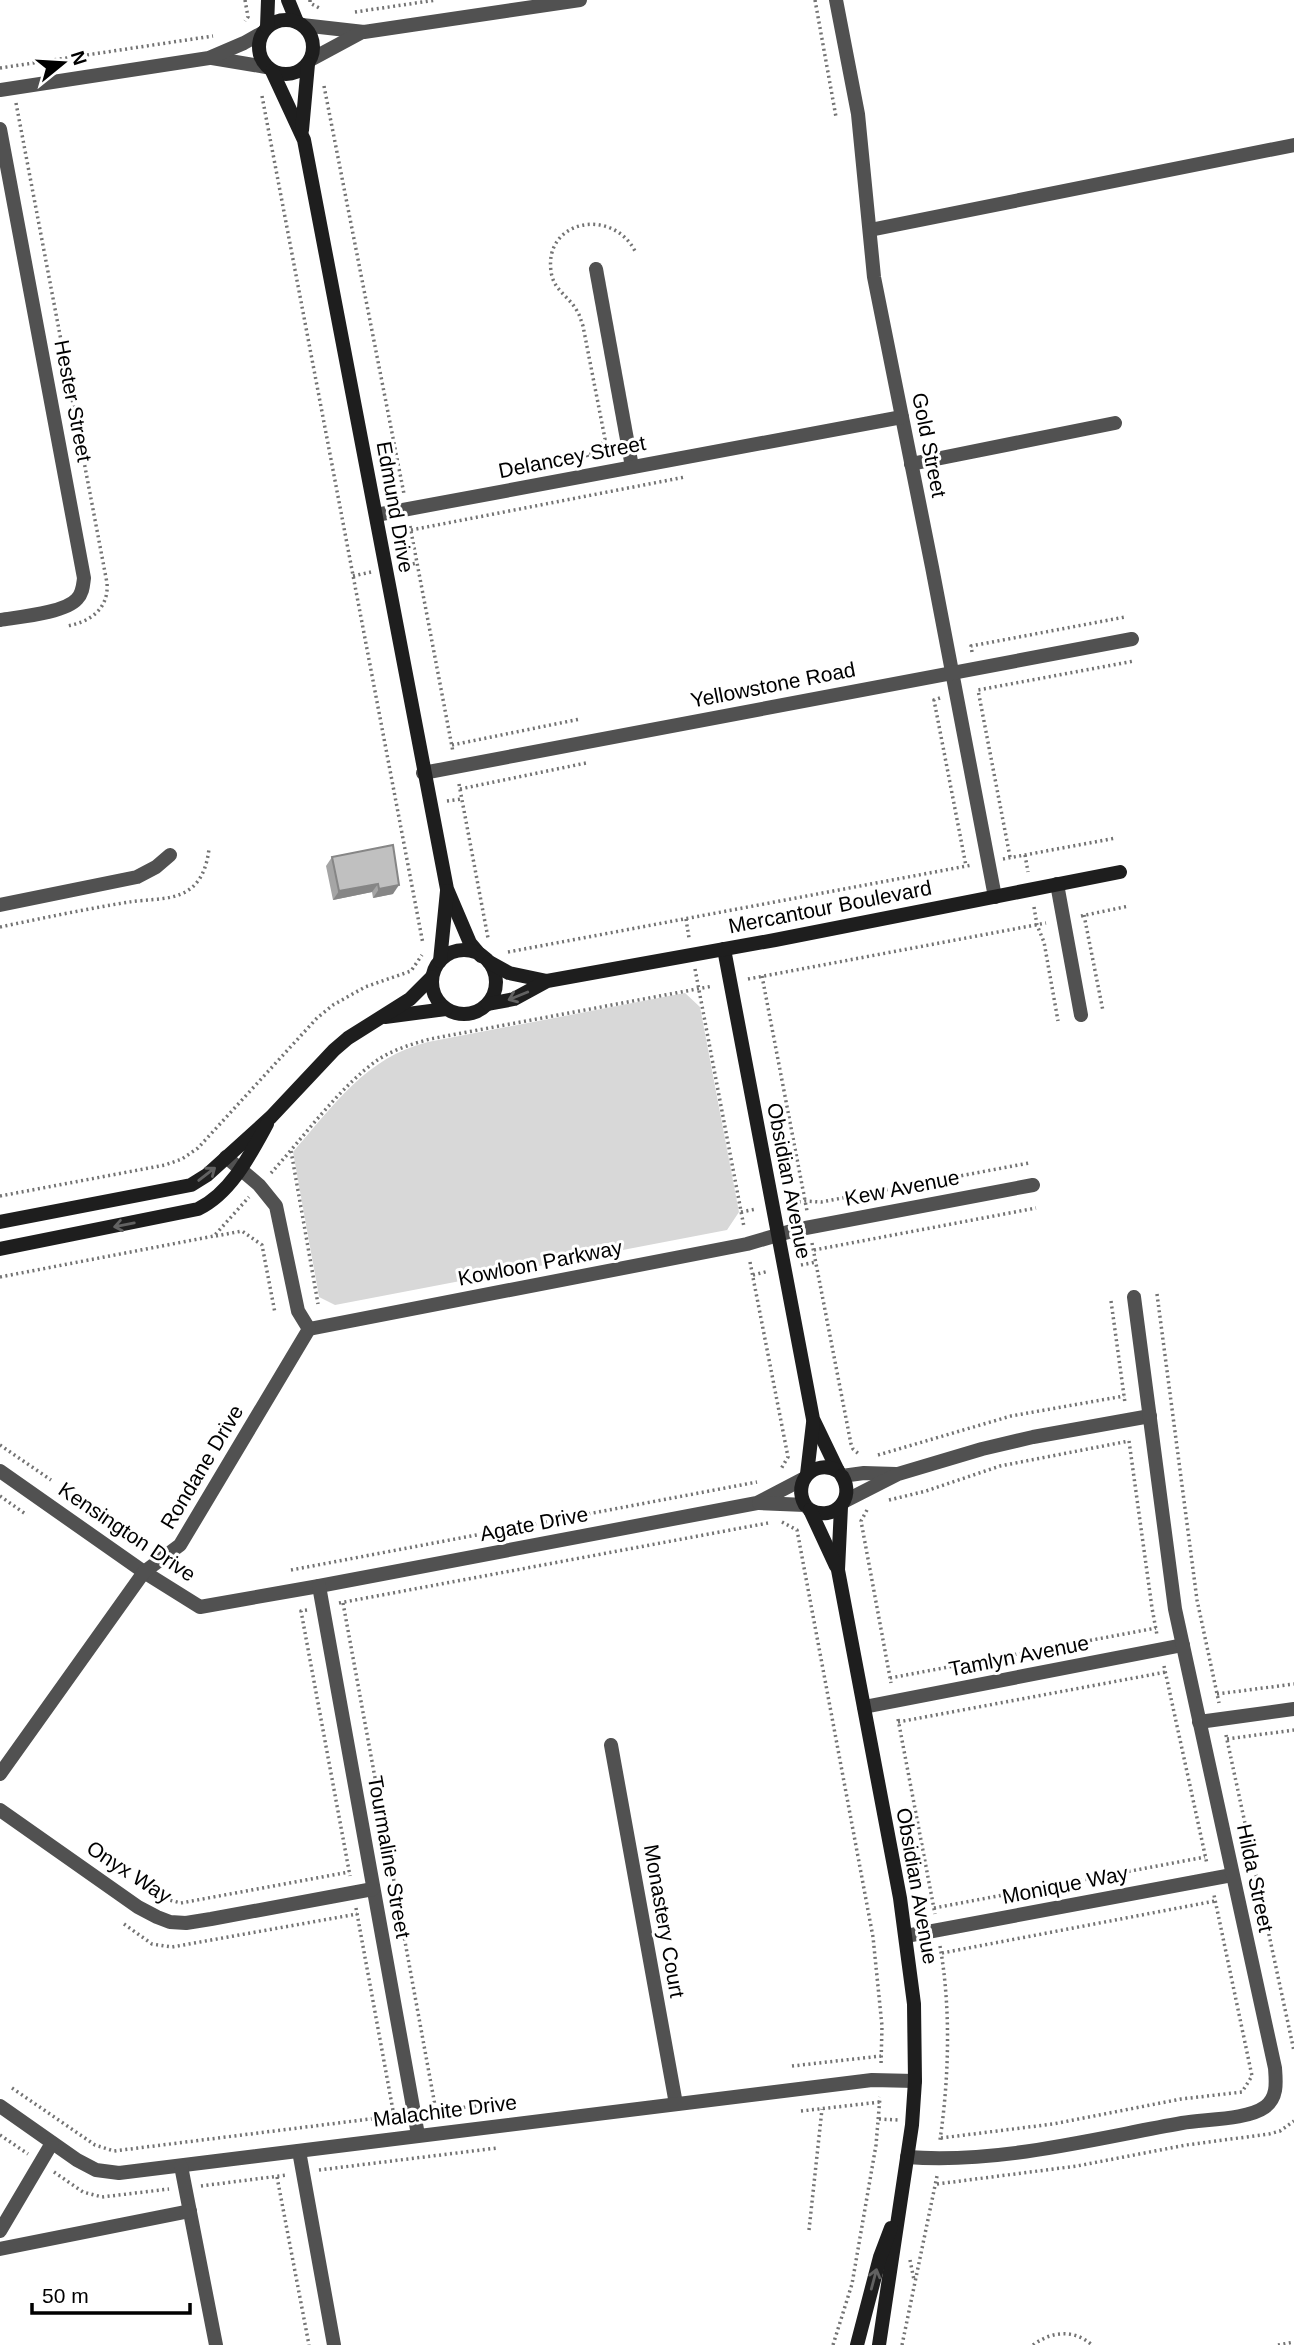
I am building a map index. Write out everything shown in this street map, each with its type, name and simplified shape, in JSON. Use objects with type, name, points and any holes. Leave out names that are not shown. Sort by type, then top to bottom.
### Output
[{"type":"street","points":[[268,0],[258,50],[269,69]]},
{"type":"street","points":[[288,0],[300,23],[312,37],[313,52],[309,62]]},
{"type":"street","points":[[0,90],[209,58],[244,43],[281,20],[364,32],[580,0]]},
{"type":"street","name":"Gold Street","points":[[836,0],[858,114],[874,277],[995,897]]},
{"type":"street","points":[[209,58],[269,69],[279,74],[295,73],[309,62],[364,32]]},
{"type":"street","name":"Edmund Drive","points":[[309,62],[302,131],[447,889]]},
{"type":"street","name":"Edmund Drive","points":[[269,69],[302,131]]},
{"type":"street","name":"Hester Street","points":[[0,130],[84,578],[79,597],[71,604],[0,620]]},
{"type":"street","points":[[870,230],[1294,145]]},
{"type":"street","points":[[596,269],[632,467]]},
{"type":"street","name":"Delancey Street","points":[[376,516],[902,418]]},
{"type":"street","points":[[911,464],[1115,423]]},
{"type":"street","name":"Yellowstone Road","points":[[423,773],[1132,639]]},
{"type":"street","points":[[0,905],[137,877],[170,856]]},
{"type":"street","name":"Mercantour Boulevard","points":[[488,1004],[514,999],[547,981],[1120,872]]},
{"type":"street","points":[[1057,884],[1081,1015]]},
{"type":"street","points":[[432,977],[435,995],[446,1009],[454,1013],[472,1013],[488,1004],[495,988],[496,979],[485,959],[470,943],[447,889]]},
{"type":"street","points":[[0,1222],[186,1187],[206,1175],[271,1117],[334,1050],[357,1032],[410,999],[432,977],[440,961],[447,889]]},
{"type":"street","name":"Obsidian Avenue","points":[[724,949],[813,1419],[840,1474]]},
{"type":"street","points":[[440,961],[464,950],[485,959]]},
{"type":"street","name":"Mercantour Boulevard","points":[[485,959],[509,973],[547,981]]},
{"type":"street","points":[[385,1017],[446,1009]]},
{"type":"street","points":[[0,1249],[191,1212],[207,1205],[240,1168],[271,1117]]},
{"type":"street","points":[[226,1157],[259,1185],[279,1213],[298,1311],[309,1329]]},
{"type":"street","name":"Kew Avenue","points":[[779,1236],[809,1227],[1033,1185]]},
{"type":"street","name":"Kowloon Parkway","points":[[309,1329],[779,1236]]},
{"type":"street","name":"Hilda Street","points":[[907,2158],[938,2160],[1054,2147],[1181,2123],[1249,2114],[1264,2108],[1270,2102],[1276,2084],[1275,2068],[1172,1591],[1134,1297]]},
{"type":"street","name":"Rondane Drive","points":[[0,1774],[144,1572],[180,1545],[309,1329]]},
{"type":"street","points":[[898,1474],[840,1474],[825,1467],[812,1470],[805,1477],[801,1492],[808,1507],[823,1514],[836,1511],[843,1504],[898,1474],[1005,1442],[1150,1416]]},
{"type":"street","name":"Obsidian Avenue","points":[[805,1477],[813,1419]]},
{"type":"street","name":"Kensington Drive","points":[[0,1471],[144,1572],[200,1606],[319,1586]]},
{"type":"street","points":[[840,1474],[847,1488],[843,1504]]},
{"type":"street","name":"Agate Drive","points":[[757,1503],[805,1477]]},
{"type":"street","name":"Agate Drive","points":[[319,1586],[757,1503],[808,1507]]},
{"type":"street","name":"Obsidian Avenue","points":[[838,1570],[843,1504]]},
{"type":"street","name":"Obsidian Avenue","points":[[808,1507],[838,1570],[906,1937],[914,2004],[915,2081],[907,2158],[879,2345]]},
{"type":"street","name":"Tourmaline Street","points":[[319,1586],[418,2135]]},
{"type":"street","name":"Tamlyn Avenue","points":[[864,1707],[1183,1645]]},
{"type":"street","points":[[1199,1722],[1294,1709]]},
{"type":"street","name":"Monastery Court","points":[[611,1745],[676,2104]]},
{"type":"street","name":"Onyx Way","points":[[0,1810],[138,1907],[170,1922],[211,1920],[373,1889]]},
{"type":"street","name":"Monique Way","points":[[906,1937],[1233,1875]]},
{"type":"street","name":"Malachite Drive","points":[[0,2106],[77,2160],[96,2170],[119,2173],[872,2080],[915,2081]]},
{"type":"street","points":[[0,2231],[52,2143]]},
{"type":"street","points":[[299,2151],[334,2345]]},
{"type":"street","points":[[181,2166],[216,2345]]},
{"type":"street","points":[[0,2249],[190,2211]]},
{"type":"street","name":"Obsidian Avenue","points":[[857,2345],[880,2257],[897,2211]]},
{"type":"path","points":[[350,13],[436,0]]},
{"type":"path","points":[[815,0],[836,117]]},
{"type":"path","points":[[0,68],[221,35]]},
{"type":"path","points":[[324,86],[488,939]]},
{"type":"path","points":[[0,1196],[165,1165],[182,1159],[198,1148],[317,1018],[365,987],[411,971],[424,951],[263,100]]},
{"type":"path","points":[[596,495],[587,454],[596,452],[606,439],[583,326],[577,310],[560,294],[554,282],[551,259],[555,247],[569,230],[593,223],[610,226],[619,232],[635,251]]},
{"type":"path","points":[[411,530],[688,477]]},
{"type":"path","points":[[1010,857],[971,646],[1125,617]]},
{"type":"path","points":[[966,866],[933,700],[1134,661]]},
{"type":"path","points":[[452,745],[580,719]]},
{"type":"path","points":[[460,789],[586,763]]},
{"type":"path","points":[[507,953],[1116,838]]},
{"type":"path","points":[[0,926],[173,896],[187,891],[197,883],[207,865],[209,849]]},
{"type":"path","points":[[1025,855],[1058,1021]]},
{"type":"path","points":[[214,1236],[350,1084],[379,1059],[406,1046],[430,1039],[1129,906]]},
{"type":"path","points":[[1084,915],[1103,1011]]},
{"type":"path","points":[[686,919],[788,1457],[777,1475]]},
{"type":"path","points":[[762,976],[851,1444],[853,1450],[866,1457]]},
{"type":"path","points":[[291,1151],[318,1304]]},
{"type":"path","points":[[741,1212],[805,1201],[821,1202],[1029,1163]]},
{"type":"path","points":[[814,1250],[1036,1208]]},
{"type":"path","points":[[0,1277],[242,1231],[262,1245],[275,1314]]},
{"type":"path","points":[[1157,1294],[1196,1600],[1294,2051]]},
{"type":"path","points":[[941,2138],[1053,2124],[1181,2099],[1242,2092],[1252,2076],[1156,1628],[1111,1301]]},
{"type":"path","points":[[876,1455],[925,1443],[988,1422],[1124,1396]]},
{"type":"path","points":[[885,1500],[926,1491],[1007,1465],[1129,1441]]},
{"type":"path","points":[[0,1445],[51,1480]]},
{"type":"path","points":[[291,1570],[757,1482]]},
{"type":"path","points":[[0,1496],[27,1515]]},
{"type":"path","points":[[870,1506],[860,1521],[942,1953],[946,2040],[945,2102],[936,2184],[902,2345]]},
{"type":"path","points":[[342,1603],[436,2111]]},
{"type":"path","points":[[890,1678],[1156,1628]]},
{"type":"path","points":[[898,1723],[1166,1672]]},
{"type":"path","points":[[1217,1694],[1294,1684]]},
{"type":"path","points":[[1182,1751],[1227,1739],[1294,1730]]},
{"type":"path","points":[[934,1908],[1205,1857]]},
{"type":"path","points":[[161,1898],[181,1903],[349,1872]]},
{"type":"path","points":[[942,1953],[1215,1901]]},
{"type":"path","points":[[792,2066],[881,2056]]},
{"type":"path","points":[[12,2088],[95,2145],[114,2151],[490,2104]]},
{"type":"path","points":[[801,2112],[880,2102]]},
{"type":"path","points":[[809,2230],[822,2109]]},
{"type":"path","points":[[936,2184],[1077,2166],[1186,2145],[1269,2134],[1280,2131],[1294,2121]]},
{"type":"path","points":[[277,2177],[309,2345]]},
{"type":"path","points":[[833,2345],[852,2284],[857,2256]]},
{"type":"path","points":[[1033,2345],[1046,2337],[1062,2334],[1080,2337],[1092,2345]]},
{"type":"path","points":[[1278,2345],[1294,2342]]},
{"type":"shaded area","points":[[685,993],[700,1007],[739,1212],[727,1230],[335,1305],[319,1297],[293,1152],[352,1085],[386,1059],[428,1042]]},
{"type":"building","points":[[393,845],[399,885],[379,889],[378,884],[339,891],[332,857]]}]
